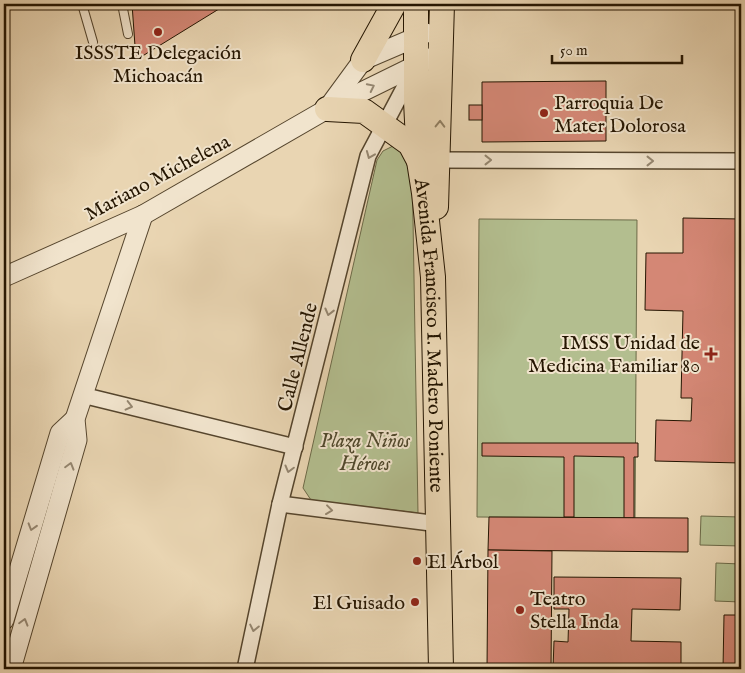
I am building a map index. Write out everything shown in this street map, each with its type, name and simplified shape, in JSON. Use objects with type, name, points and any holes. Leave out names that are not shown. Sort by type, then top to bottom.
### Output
[{"type":"main road","points":[[364,60],[394,4]]},
{"type":"main road","name":"Avenida Francisco I. Madero Poniente","points":[[416,4],[416,65],[429,161],[424,193],[433,277],[441,669]]},
{"type":"main road","points":[[429,161],[441,53],[442,15]]},
{"type":"main road","points":[[327,109],[364,111],[410,144],[429,161]]},
{"type":"street","name":"Mariano Michelena","points":[[327,109],[364,60],[416,37],[442,15]]},
{"type":"street","name":"Mariano Michelena","points":[[4,277],[143,215],[327,109],[441,53]]},
{"type":"street","name":"Calle Allende","points":[[245,669],[280,504],[368,156],[416,65]]},
{"type":"street","points":[[429,161],[741,161]]},
{"type":"street","points":[[11,669],[77,440],[75,419],[143,215]]},
{"type":"street","points":[[82,395],[295,447]]},
{"type":"street","points":[[4,620],[60,433],[75,419]]},
{"type":"street","points":[[280,504],[439,524]]},
{"type":"lane","points":[[82,4],[93,42]]},
{"type":"lane","points":[[122,4],[128,34]]},
{"type":"green space","name":"Plaza Niños Héroes","points":[[393,146],[399,147],[412,160],[418,513],[311,500],[303,488],[377,160],[383,151]]},
{"type":"green space","points":[[479,219],[637,220],[635,518],[477,517]]},
{"type":"green space","points":[[701,516],[741,517],[741,546],[700,545]]},
{"type":"green space","points":[[716,563],[741,564],[741,602],[715,601]]},
{"type":"building","name":"ISSSTE Delegación Michoacán","points":[[132,4],[227,4],[136,60]]},
{"type":"building","name":"Parroquia De Mater Dolorosa","points":[[606,81],[606,141],[482,142],[482,82]]},
{"type":"building","points":[[469,105],[482,105],[482,120],[469,120]]},
{"type":"building","name":"IMSS Unidad de Medicina Familiar 80","points":[[683,218],[741,219],[741,463],[655,461],[656,420],[691,421],[692,398],[681,398],[683,311],[645,310],[646,253],[683,253]]},
{"type":"building","points":[[482,443],[638,443],[638,457],[634,457],[634,518],[624,518],[624,457],[574,456],[574,517],[564,517],[564,457],[482,456]]},
{"type":"building","points":[[489,517],[688,518],[688,552],[488,550]]},
{"type":"building","name":"Teatro Stella Inda","points":[[488,550],[552,551],[551,669],[487,669]]},
{"type":"building","points":[[554,577],[681,578],[680,610],[632,609],[631,641],[681,642],[681,669],[553,669],[554,641],[568,642],[569,609],[554,609]]},
{"type":"building","points":[[724,615],[741,615],[741,669],[723,669]]},
{"type":"place","name":"ISSSTE Delegación Michoacán","points":[[158,32]]},
{"type":"place","name":"Parroquia De Mater Dolorosa","points":[[544,113]]},
{"type":"place","name":"IMSS Unidad de Medicina Familiar 80","points":[[711,354]]},
{"type":"place","name":"El Árbol","points":[[417,561]]},
{"type":"place","name":"El Guisado","points":[[415,602]]},
{"type":"place","name":"Teatro Stella Inda","points":[[520,610]]}]
